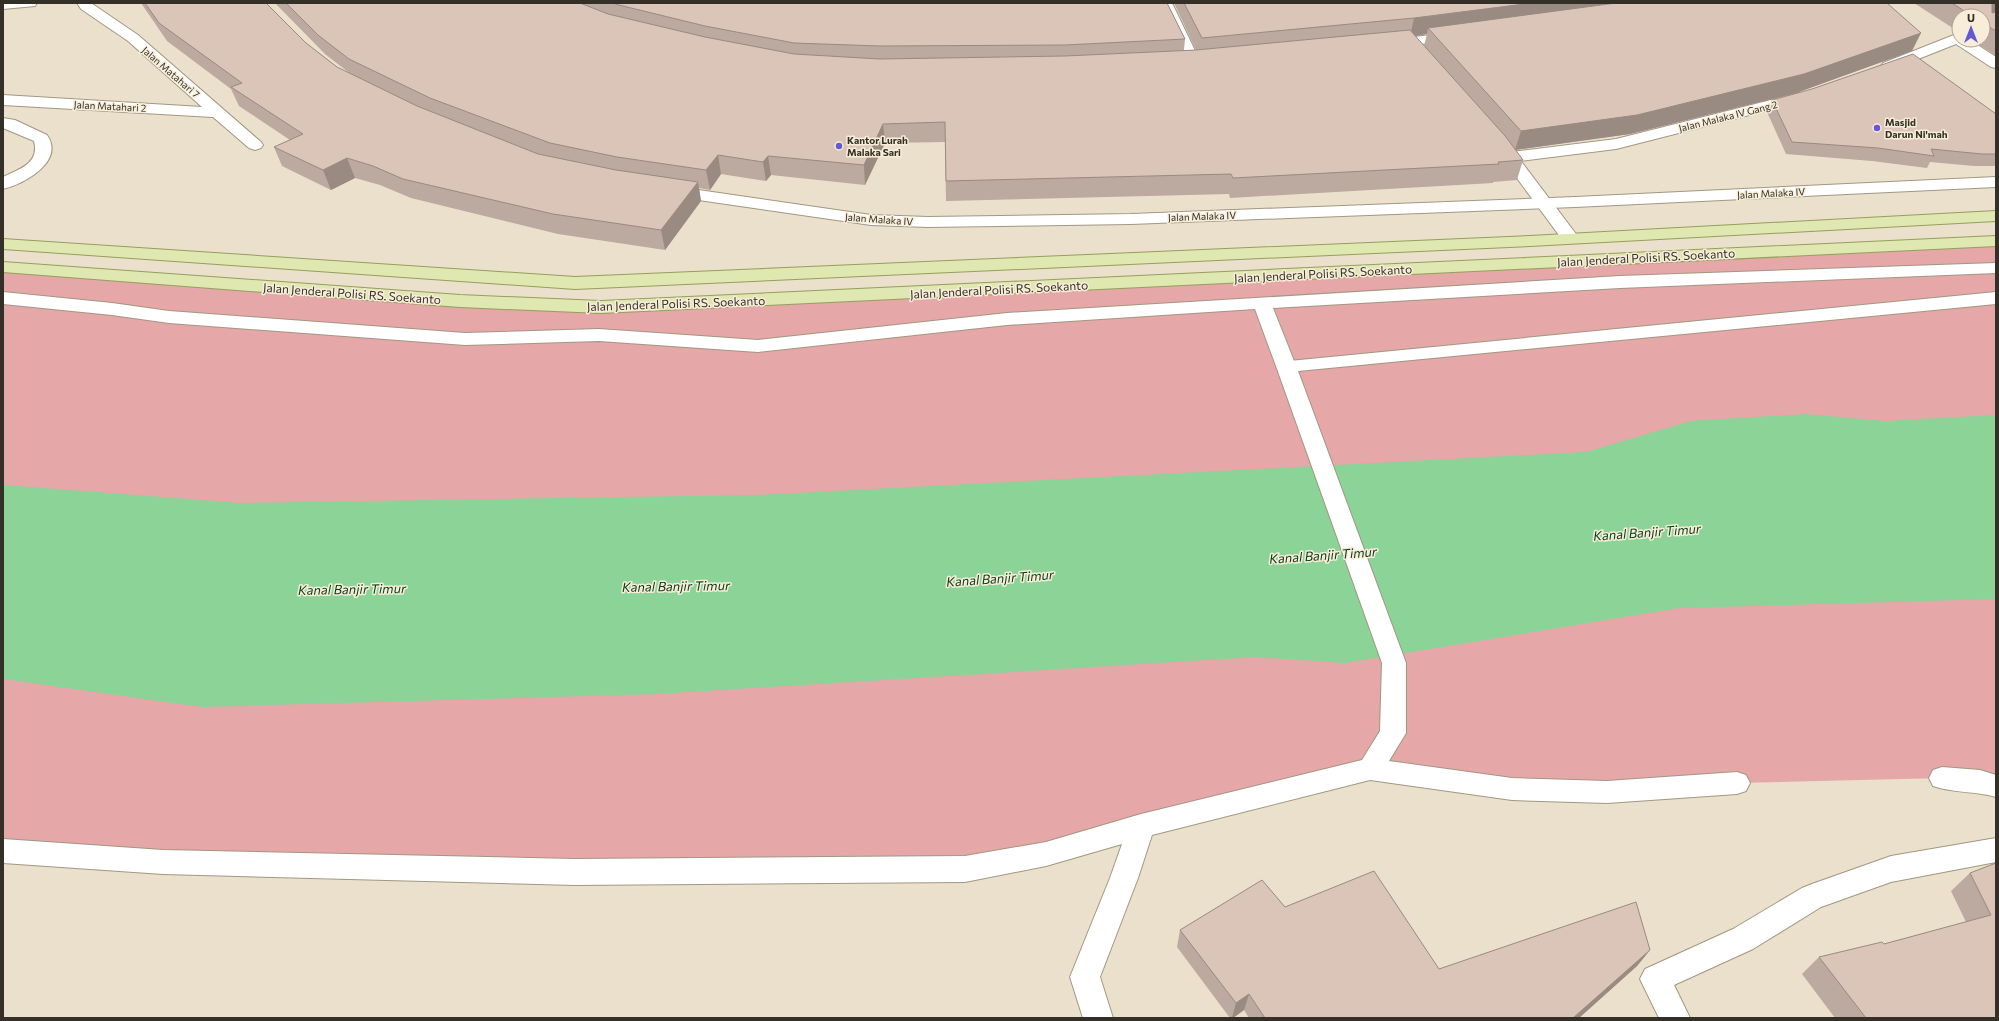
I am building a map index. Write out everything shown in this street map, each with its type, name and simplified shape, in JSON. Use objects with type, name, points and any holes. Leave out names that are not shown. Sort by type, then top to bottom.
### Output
[{"type":"main road","name":"Jalan Jenderal Polisi RS. Soekanto","points":[[3,244],[576,283],[1570,238],[1996,216]]},
{"type":"main road","name":"Jalan Jenderal Polisi RS. Soekanto","points":[[3,267],[460,301],[602,307],[1996,240]]},
{"type":"street","points":[[3,5],[30,3]]},
{"type":"street","name":"Jalan Matahari 7","points":[[84,3],[86,6],[133,38],[255,145]]},
{"type":"street","points":[[1165,3],[1194,63]]},
{"type":"street","points":[[1379,45],[1415,48],[1472,34]]},
{"type":"street","points":[[1873,72],[1916,63],[1951,43]]},
{"type":"street","points":[[1972,48],[1996,64]]},
{"type":"street","points":[[1179,64],[1209,62]]},
{"type":"street","name":"Jalan Malaka IV Gang 2","points":[[1511,157],[1616,144],[1815,92]]},
{"type":"street","name":"Jalan Matahari 2","points":[[3,100],[216,112]]},
{"type":"street","points":[[3,123],[9,123],[41,138],[44,152],[41,161],[34,167],[3,184]]},
{"type":"street","points":[[1491,134],[1511,157],[1570,238]]},
{"type":"street","name":"Jalan Malaka IV","points":[[652,188],[841,216],[877,220],[928,222],[1131,219],[1545,203],[1996,182]]},
{"type":"street","points":[[3,298],[112,309],[169,317],[465,339],[599,335],[758,346],[1007,319],[1620,282],[1996,268]]},
{"type":"street","points":[[1286,366],[1996,298]]},
{"type":"street","points":[[1262,303],[1320,457],[1394,663],[1393,733],[1370,769]]},
{"type":"street","points":[[3,851],[163,862],[575,872],[965,869],[1046,854],[1141,826],[1370,769],[1512,789],[1607,792],[1737,783]]},
{"type":"street","points":[[1942,778],[1980,781],[1996,786]]},
{"type":"street","points":[[1098,1018],[1085,977],[1124,878],[1141,826]]},
{"type":"street","points":[[1675,1018],[1655,979],[1743,939],[1812,896],[1891,869],[1996,850]]},
{"type":"shaded area","points":[[1996,241],[1996,786],[1942,778],[1737,783],[1607,792],[1370,769],[965,869],[3,851],[3,267],[601,307]]},
{"type":"water","name":"Kanal Banjir Timur","points":[[1806,414],[1884,421],[1996,415],[1996,599],[1679,608],[1345,663],[1254,657],[657,694],[201,707],[3,679],[3,485],[241,503],[757,495],[1586,452],[1691,421]]},
{"type":"building","points":[[145,3],[266,3],[306,43],[337,67],[417,106],[538,154],[616,170],[698,182],[661,230],[553,214],[403,179],[373,166],[347,158],[323,170],[274,147],[303,134],[231,87],[242,83],[159,23]]},
{"type":"building","points":[[286,3],[580,3],[608,14],[705,37],[794,54],[880,59],[1065,56],[1196,50],[1410,30],[1506,137],[1523,160],[1498,162],[1499,164],[1233,178],[1231,174],[946,181],[945,122],[883,124],[864,165],[768,156],[763,162],[718,155],[706,170],[617,157],[550,143],[430,98],[349,59],[318,35]]},
{"type":"building","points":[[613,3],[1167,3],[1185,39],[1065,45],[880,46],[794,43],[705,26]]},
{"type":"building","points":[[1184,3],[1532,3],[1414,18],[1202,38]]},
{"type":"building","points":[[1616,3],[1887,3],[1921,33],[1804,74],[1637,115],[1521,131],[1428,28]]},
{"type":"building","points":[[1952,3],[1992,3],[1992,13],[1996,12],[1996,31],[1991,28],[1991,8],[1960,8]]},
{"type":"building","points":[[1913,54],[1996,114],[1996,154],[1931,149],[1934,156],[1878,148],[1792,142],[1772,100],[1812,89]]},
{"type":"building","points":[[1996,863],[1996,1018],[1866,1018],[1819,957],[1882,942],[1884,944],[1991,915],[1970,873]]},
{"type":"building","points":[[1374,871],[1439,969],[1636,902],[1650,950],[1573,1018],[1265,1018],[1249,994],[1236,1003],[1180,930],[1262,880],[1285,907]]},
{"type":"place","name":"Masjid Darun Ni'mah","points":[[1877,128]]},
{"type":"place","name":"Kantor Lurah Malaka Sari","points":[[839,146]]}]
